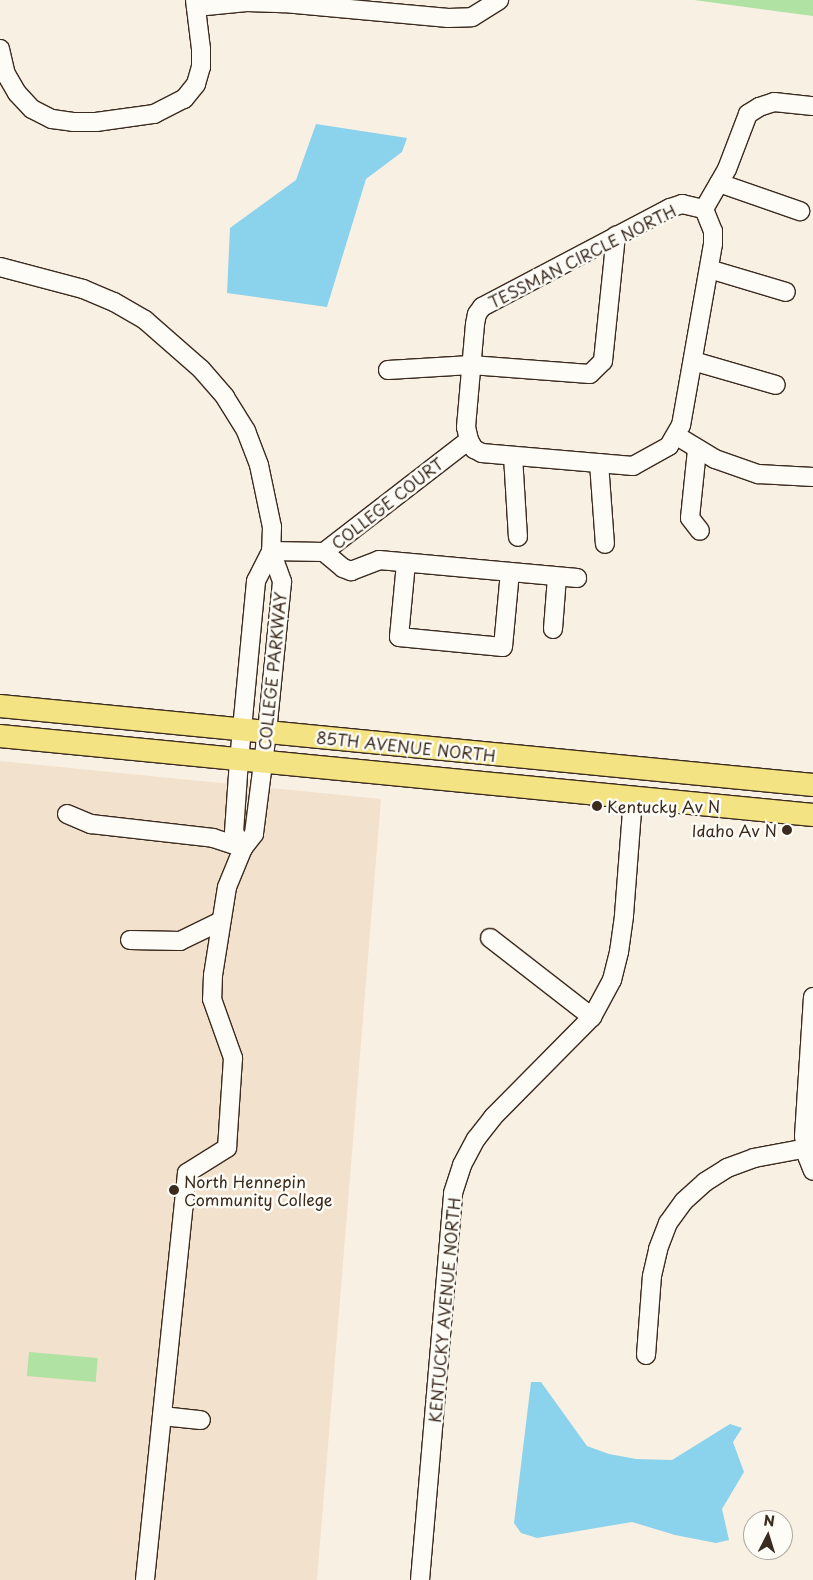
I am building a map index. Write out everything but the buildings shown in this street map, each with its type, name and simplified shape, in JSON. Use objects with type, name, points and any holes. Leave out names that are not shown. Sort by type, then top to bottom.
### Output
[{"type":"main road","name":"85TH AVENUE NORTH","points":[[2,706],[813,785]]},
{"type":"main road","name":"85TH AVENUE NORTH","points":[[0,736],[813,815]]},
{"type":"street","points":[[0,49],[6,74],[17,93],[32,109],[52,119],[73,122],[96,122],[154,114],[184,99],[196,84],[201,67],[201,49],[195,4],[284,3],[448,18],[472,16],[499,0]]},
{"type":"street","points":[[468,440],[474,449],[482,453],[633,466],[659,453],[677,436],[682,425],[709,269],[713,231],[704,209],[727,169],[748,114],[759,107],[774,102],[813,106]]},
{"type":"street","points":[[719,183],[800,211]]},
{"type":"street","name":"TESSMAN CIRCLE NORTH","points":[[468,440],[466,426],[471,365],[477,314],[482,307],[676,206],[694,206],[704,209]]},
{"type":"street","points":[[388,370],[471,365],[590,374],[603,361],[616,236]]},
{"type":"street","name":"COLLEGE PARKWAY","points":[[0,267],[83,289],[114,302],[145,320],[201,369],[225,397],[246,432],[259,465],[272,527],[272,551],[282,582],[267,732],[254,834],[243,848],[227,887],[213,975],[212,1000],[233,1058],[227,1148],[187,1173],[162,1416]]},
{"type":"street","points":[[709,269],[786,292]]},
{"type":"street","points":[[693,361],[776,385]]},
{"type":"street","points":[[677,436],[697,450],[729,465],[758,474],[813,477]]},
{"type":"street","name":"COLLEGE COURT","points":[[272,551],[324,552],[468,440]]},
{"type":"street","points":[[697,450],[690,518],[700,531]]},
{"type":"street","points":[[513,456],[518,537]]},
{"type":"street","points":[[599,463],[605,544]]},
{"type":"street","name":"COLLEGE PARKWAY","points":[[243,848],[234,832],[256,580],[272,551]]},
{"type":"street","points":[[324,552],[343,568],[351,571],[379,560],[577,578]]},
{"type":"street","points":[[406,563],[399,637],[503,647],[510,572]]},
{"type":"street","points":[[552,629],[557,576]]},
{"type":"street","name":"KENTUCKY AVENUE NORTH","points":[[420,1580],[453,1193],[462,1165],[476,1139],[493,1117],[592,1017],[612,980],[619,952],[633,798]]},
{"type":"street","points":[[67,814],[91,824],[213,838],[243,848]]},
{"type":"street","points":[[130,940],[180,941],[221,922]]},
{"type":"street","points":[[490,938],[592,1017]]},
{"type":"street","points":[[813,997],[804,1115],[804,1136],[807,1156],[813,1170]]},
{"type":"street","points":[[646,1355],[652,1276],[658,1249],[668,1223],[684,1201],[705,1182],[727,1168],[754,1158],[807,1148]]},
{"type":"street","points":[[146,1580],[162,1416],[202,1420]]},
{"type":"shaded area","name":"North Hennepin Community College","points":[[0,761],[381,799],[317,1580],[0,1580]]},
{"type":"green space","points":[[694,0],[813,0],[813,16]]},
{"type":"green space","points":[[29,1352],[98,1358],[96,1382],[27,1376]]},
{"type":"water","points":[[316,124],[407,138],[402,152],[366,179],[327,307],[227,293],[230,228],[296,180]]},
{"type":"water","points":[[531,1382],[541,1382],[587,1446],[609,1454],[636,1459],[672,1460],[730,1424],[742,1428],[733,1442],[744,1472],[722,1509],[729,1540],[716,1543],[675,1535],[632,1522],[537,1538],[521,1533],[514,1523]]},
{"type":"place","name":"Kentucky Av N","points":[[597,806]]},
{"type":"place","name":"Idaho Av N","points":[[787,830]]},
{"type":"place","name":"North Hennepin Community College","points":[[174,1190]]}]
